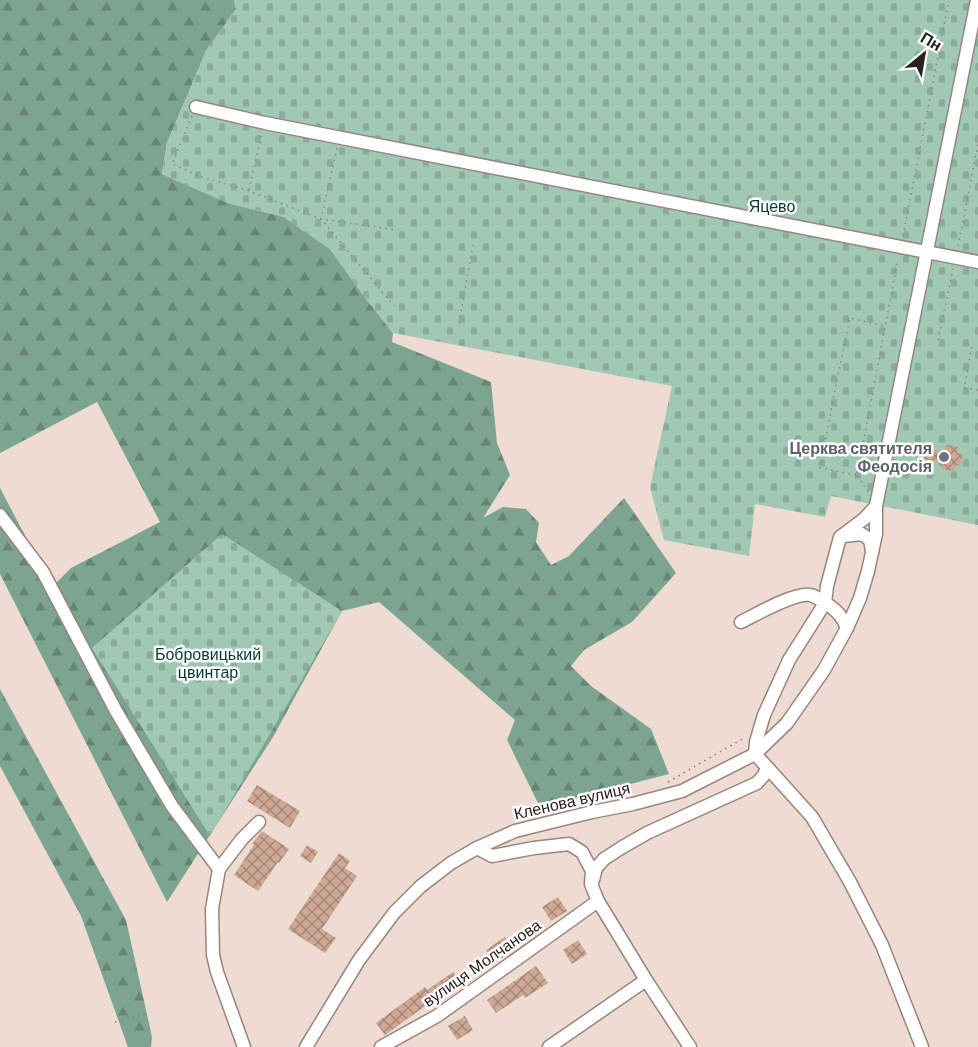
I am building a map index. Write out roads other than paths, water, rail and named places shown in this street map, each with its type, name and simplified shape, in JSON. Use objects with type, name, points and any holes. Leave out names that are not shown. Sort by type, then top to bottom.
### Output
[{"type":"street","name":"Кленова вулиця","points":[[306,1047],[359,960],[394,913],[421,886],[451,863],[515,831],[682,791],[754,754],[787,723],[824,670],[860,598],[873,552],[876,534],[876,506],[976,0]]},
{"type":"street","points":[[196,107],[339,138],[978,262]]},
{"type":"street","points":[[876,506],[864,519],[840,537],[827,586],[825,603],[789,660],[764,716],[754,754],[812,817],[882,945],[922,1047]]},
{"type":"street","points":[[0,515],[43,572],[116,711],[172,806],[219,869]]},
{"type":"street","points":[[840,537],[862,534],[870,540],[873,552]]},
{"type":"street","points":[[741,622],[797,596],[809,595],[825,603],[843,617],[847,628]]},
{"type":"street","points":[[591,884],[596,868],[604,859],[647,833],[757,783],[764,776],[767,768]]},
{"type":"street","points":[[244,1047],[213,955],[212,909],[219,869],[242,839],[259,822]]},
{"type":"street","points":[[477,848],[492,856],[569,844],[582,852],[592,871],[591,884],[598,901],[690,1047]]},
{"type":"street","name":"вулиця Молчанова","points":[[381,1047],[437,1016],[598,901]]},
{"type":"street","points":[[549,1047],[646,980]]},
{"type":"place","name":"Церква святителя Феодосія","points":[[944,457]]},
{"type":"park label","name":"Яцево","points":[[772,206]]},
{"type":"park label","name":"Бобровицький цвинтар","points":[[208,663]]}]
